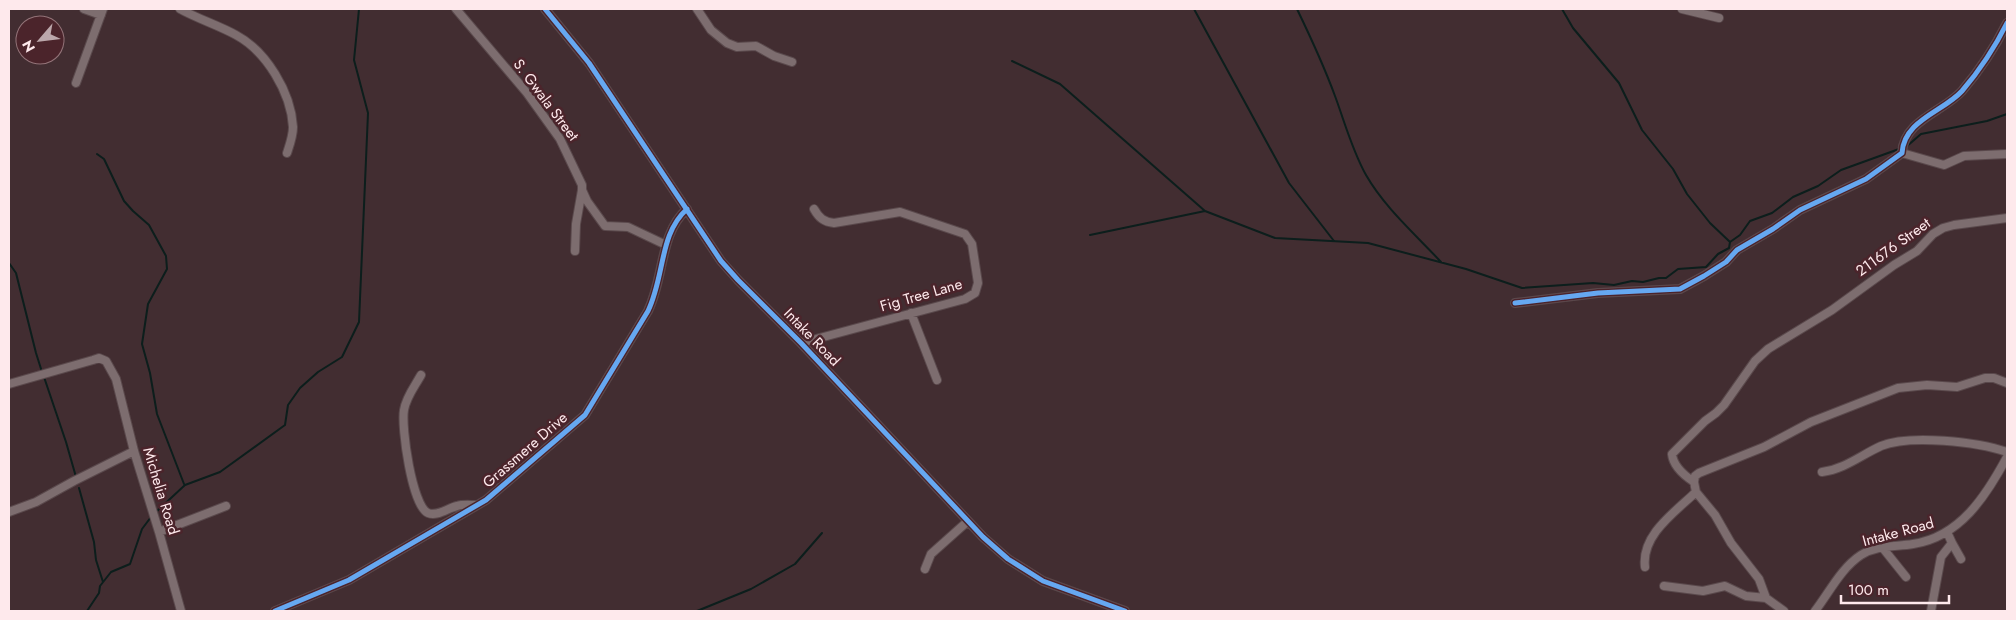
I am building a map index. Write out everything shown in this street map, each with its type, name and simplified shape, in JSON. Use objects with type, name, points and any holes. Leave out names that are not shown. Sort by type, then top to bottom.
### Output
[{"type":"street","points":[[76,83],[102,12],[84,9]]},
{"type":"street","points":[[180,9],[235,34],[251,44],[259,53],[270,68],[289,105],[293,126],[292,140],[288,153]]},
{"type":"street","name":"S. Gwala Street","points":[[456,9],[527,93],[560,139],[573,163],[582,190],[576,224],[575,251]]},
{"type":"street","name":"Intake Road","points":[[545,9],[589,63],[721,261],[802,343],[968,521],[996,550],[1025,571],[1043,581],[1125,611]]},
{"type":"street","points":[[697,9],[711,30],[726,43],[737,46],[756,46],[774,56],[792,62]]},
{"type":"street","points":[[1682,9],[1719,18]]},
{"type":"street","points":[[1902,153],[1902,147],[1916,126],[1928,114],[1960,92],[1980,68],[2007,23]]},
{"type":"street","points":[[1902,153],[1944,165],[1964,156],[2007,154]]},
{"type":"street","points":[[1515,303],[1598,293],[1680,289],[1726,262],[1743,246],[1773,230],[1800,210],[1866,179],[1902,153]]},
{"type":"street","points":[[582,190],[605,226],[628,227],[666,245]]},
{"type":"street","name":"Grassmere Drive","points":[[274,611],[349,580],[478,505],[585,415],[656,296],[666,245],[674,222],[687,209]]},
{"type":"street","name":"Fig Tree Lane","points":[[802,343],[965,299],[975,292],[978,282],[972,244],[968,237],[960,231],[907,213],[894,211],[834,223],[826,222],[821,219],[814,209]]},
{"type":"street","name":"211676 Street","points":[[1694,482],[1674,462],[1672,454],[1724,405],[1755,360],[1768,349],[1832,310],[1894,265],[1917,251],[1933,234],[1943,228],[2007,218]]},
{"type":"street","points":[[911,313],[937,380]]},
{"type":"street","name":"Michelia Road","points":[[9,384],[99,358],[106,361],[116,379],[134,451],[181,611]]},
{"type":"street","points":[[421,375],[408,398],[404,419],[405,443],[419,503],[426,512],[433,514],[456,506],[478,505]]},
{"type":"street","points":[[1766,598],[1759,579],[1731,543],[1714,515],[1696,492],[1695,476],[1764,447],[1811,422],[1898,388],[1927,385],[1957,387],[1985,378],[2007,383]]},
{"type":"street","points":[[1822,472],[1840,469],[1884,445],[1897,442],[1950,441],[1984,445],[2007,452]]},
{"type":"street","points":[[9,512],[36,502],[134,451]]},
{"type":"street","name":"Intake Road","points":[[1815,611],[1852,561],[1869,550],[1915,544],[1939,536],[1969,515],[1985,495],[2007,457]]},
{"type":"street","points":[[1645,567],[1644,559],[1648,544],[1660,526],[1696,492]]},
{"type":"street","points":[[159,532],[226,506]]},
{"type":"street","points":[[925,569],[931,554],[968,521]]},
{"type":"street","points":[[1947,532],[1961,559]]},
{"type":"street","points":[[1931,611],[1941,557],[1952,543]]},
{"type":"street","points":[[1882,547],[1906,577]]},
{"type":"street","points":[[1664,586],[1703,591],[1725,586],[1746,596],[1766,598],[1784,611]]},
{"type":"waterway","points":[[156,512],[185,485],[220,472],[285,425],[288,405],[300,388],[318,372],[342,357],[359,322],[368,113],[354,60],[359,9]]},
{"type":"waterway","points":[[1194,9],[1289,183],[1334,241]]},
{"type":"waterway","points":[[1297,9],[1326,74],[1366,175],[1391,210],[1441,262]]},
{"type":"waterway","points":[[1562,9],[1573,28],[1619,83],[1642,130],[1673,169],[1687,194],[1710,223],[1730,242]]},
{"type":"waterway","points":[[1012,61],[1060,84],[1205,211],[1275,238],[1368,243],[1466,269],[1522,288],[1593,283],[1614,285],[1632,281],[1643,282],[1666,278],[1678,269],[1706,267],[1718,254],[1729,248],[1730,242],[1740,235],[1750,221],[1772,213],[1793,197],[1818,186],[1841,170],[1899,149]]},
{"type":"waterway","points":[[1906,147],[1921,134],[1987,121],[2007,114]]},
{"type":"waterway","points":[[97,154],[104,159],[124,201],[149,225],[166,256],[167,269],[148,304],[142,344],[150,373],[157,414],[184,484]]},
{"type":"waterway","points":[[1090,235],[1205,211]]},
{"type":"waterway","points":[[9,263],[16,273],[42,372]]},
{"type":"waterway","points":[[44,377],[76,477]]},
{"type":"waterway","points":[[79,488],[103,582]]},
{"type":"waterway","points":[[87,611],[99,593],[100,586],[111,572],[130,564],[142,529],[151,517]]},
{"type":"waterway","points":[[697,611],[751,589],[795,564],[822,533]]},
{"type":"cycle path","points":[[545,9],[589,63],[721,261],[801,343],[983,537],[1008,559],[1043,581],[1125,611]]},
{"type":"cycle path","points":[[1515,303],[1598,293],[1680,289],[1704,276],[1726,262],[1737,250],[1773,229],[1800,210],[1866,179],[1902,153],[1904,142],[1917,124],[1954,98],[1969,83],[1987,58],[2007,23]]},
{"type":"cycle path","points":[[275,611],[349,580],[486,500],[585,415],[648,311],[671,231],[687,209]]}]
